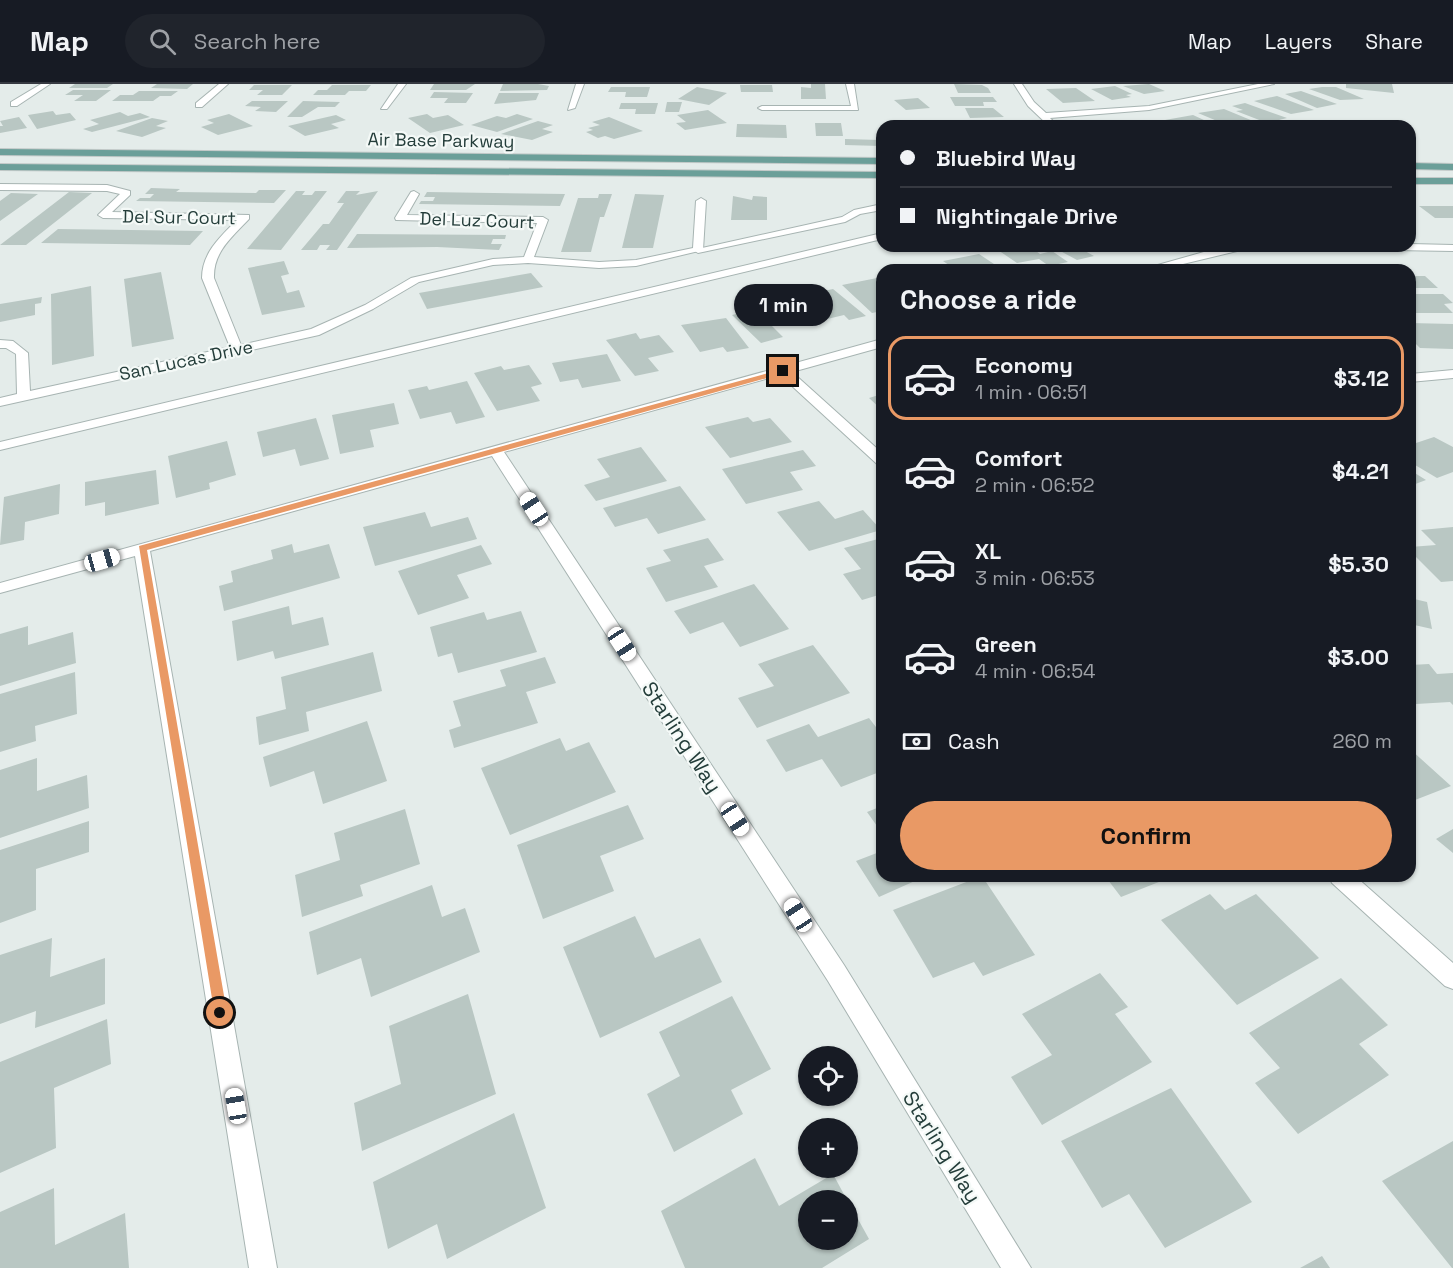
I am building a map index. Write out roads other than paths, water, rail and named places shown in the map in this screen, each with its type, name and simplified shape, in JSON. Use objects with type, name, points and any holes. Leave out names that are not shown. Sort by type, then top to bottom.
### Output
[{"type":"main road","name":"Air Base Parkway","points":[[0,152],[876,161]]},
{"type":"main road","points":[[1416,166],[1453,167]]},
{"type":"main road","name":"Air Base Parkway","points":[[0,167],[876,176]]},
{"type":"main road","points":[[1416,181],[1453,182]]},
{"type":"street","points":[[14,104],[46,84]]},
{"type":"street","points":[[199,105],[224,84]]},
{"type":"street","points":[[384,106],[402,84]]},
{"type":"street","points":[[571,108],[580,84]]},
{"type":"street","points":[[762,108],[855,108],[850,84]]},
{"type":"street","points":[[1018,84],[1031,104],[1048,120]]},
{"type":"street","points":[[1044,116],[1149,108],[1270,84]]},
{"type":"street","name":"Del Sur Court","points":[[0,187],[107,188],[127,193],[103,215],[245,217],[215,248],[206,267],[208,278],[237,349]]},
{"type":"street","name":"Del Luz Court","points":[[414,194],[400,218],[543,220],[528,260]]},
{"type":"street","points":[[698,250],[701,201]]},
{"type":"street","name":"Del Luz Court","points":[[369,307],[415,280],[493,262],[528,260],[599,265],[627,263],[834,221],[857,212],[876,208]]},
{"type":"street","points":[[0,446],[876,237]]},
{"type":"street","points":[[1416,247],[1453,248]]},
{"type":"street","points":[[1439,247],[1453,260]]},
{"type":"street","points":[[1168,264],[1215,252]]},
{"type":"street","name":"San Lucas Drive","points":[[0,402],[315,332],[369,307]]},
{"type":"street","points":[[0,344],[9,344],[22,353],[24,396]]},
{"type":"street","points":[[0,588],[876,346]]},
{"type":"street","points":[[783,371],[876,456]]},
{"type":"street","points":[[1416,377],[1453,374]]},
{"type":"street","name":"Starling Way","points":[[497,452],[836,974],[1017,1268]]},
{"type":"street","points":[[142,548],[263,1268]]},
{"type":"street","points":[[1347,882],[1453,978]]}]
